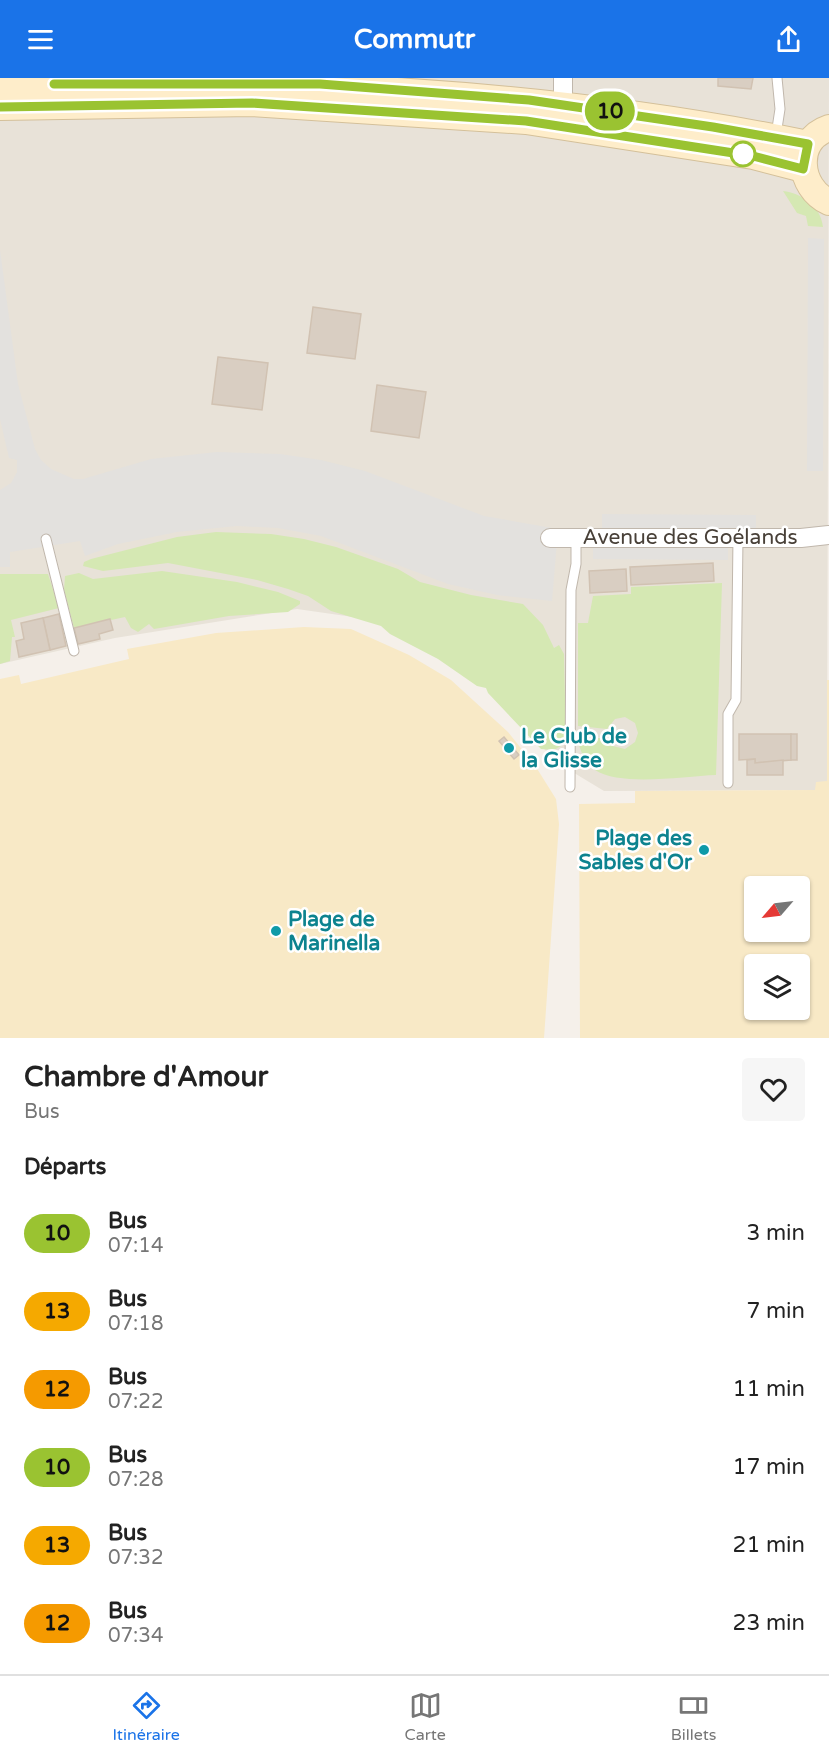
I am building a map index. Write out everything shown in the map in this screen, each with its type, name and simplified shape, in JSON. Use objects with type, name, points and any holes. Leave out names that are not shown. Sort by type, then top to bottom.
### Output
[{"type":"main road","points":[[0,85],[320,84],[563,115],[776,138],[808,144]]},
{"type":"main road","points":[[0,106],[252,103],[526,121],[563,115],[803,169]]},
{"type":"main road","points":[[829,128],[815,136],[808,144],[803,169],[811,189],[829,202]]},
{"type":"street","points":[[563,78],[563,115]]},
{"type":"street","name":"Avenue des Goélands","points":[[550,538],[829,536]]},
{"type":"lane","points":[[776,138],[780,109],[777,78]]},
{"type":"lane","points":[[570,787],[571,590],[576,564],[576,537]]},
{"type":"lane","points":[[728,783],[728,714],[736,700],[738,538]]},
{"type":"lane","points":[[46,539],[74,651]]},
{"type":"shaded area","points":[[0,78],[829,78],[827,782],[816,782],[816,790],[604,791],[556,762],[478,676],[374,620],[297,609],[115,638],[0,664]]},
{"type":"shaded area","points":[[808,238],[824,239],[823,471],[807,471]]},
{"type":"shaded area","points":[[0,250],[18,384],[35,449],[41,460],[51,469],[74,479],[83,479],[151,459],[217,452],[280,454],[321,460],[365,471],[484,516],[558,529],[552,601],[497,595],[448,584],[321,536],[278,528],[237,526],[177,532],[118,544],[85,556],[80,541],[10,552],[10,567],[0,567],[0,490],[11,483],[17,472],[17,460],[9,458],[0,419]]},
{"type":"shaded area","points":[[602,514],[756,515],[756,530],[602,529]]},
{"type":"shaded area","points":[[593,544],[728,545],[728,560],[593,559]]},
{"type":"green space","points":[[783,191],[790,192],[809,202],[818,213],[823,227],[808,226],[806,216],[797,213]]},
{"type":"green space","points":[[216,532],[271,534],[304,539],[336,547],[398,569],[420,582],[471,595],[523,604],[543,625],[554,648],[559,645],[564,654],[566,743],[554,750],[541,749],[488,693],[486,688],[477,686],[438,659],[390,634],[381,626],[331,611],[308,596],[257,580],[168,563],[103,571],[83,566],[84,562],[91,559],[177,537]]},
{"type":"green space","points":[[162,571],[237,582],[278,592],[300,601],[300,604],[288,612],[229,616],[154,629],[149,624],[138,632],[131,628],[125,617],[74,628],[64,590],[65,576],[79,573],[93,579]]},
{"type":"green space","points":[[0,574],[48,574],[59,608],[11,620],[15,637],[12,637],[10,661],[0,664]]},
{"type":"green space","points":[[722,583],[716,775],[637,779],[606,775],[595,770],[585,760],[577,738],[607,738],[613,746],[625,749],[635,742],[638,733],[635,723],[625,717],[615,719],[607,729],[578,726],[578,623],[588,623],[593,596],[631,594],[631,587]]},
{"type":"sand","name":"Plage de Marinella","points":[[304,627],[351,629],[409,655],[451,680],[508,732],[536,767],[556,799],[559,824],[544,1038],[0,1038],[0,679],[19,675],[21,684],[129,659],[127,649],[216,633]]},
{"type":"sand","name":"Plage des Sables d'Or","points":[[827,680],[829,680],[829,1038],[580,1038],[579,804],[635,803],[635,791],[815,790],[816,782],[827,781]]},
{"type":"building","points":[[718,78],[753,78],[751,89],[718,86]]},
{"type":"building","points":[[313,307],[361,314],[355,359],[307,353]]},
{"type":"building","points":[[218,357],[268,363],[262,410],[212,404]]},
{"type":"building","points":[[377,385],[426,392],[419,438],[371,431]]},
{"type":"building","points":[[713,563],[714,581],[631,585],[630,567]]},
{"type":"building","points":[[626,569],[627,591],[590,593],[589,571]]},
{"type":"building","points":[[59,614],[66,646],[50,650],[43,618]]},
{"type":"building","points":[[43,618],[50,650],[19,657],[16,641],[24,639],[21,623]]},
{"type":"building","points":[[110,619],[113,630],[99,634],[100,639],[78,644],[74,628]]},
{"type":"building","points":[[739,734],[791,734],[791,760],[755,763],[755,759],[739,760]]},
{"type":"building","points":[[791,734],[797,734],[797,760],[791,760]]},
{"type":"building","name":"Le Club de la Glisse","points":[[504,737],[519,755],[514,759],[499,741]]},
{"type":"building","points":[[755,759],[755,763],[783,760],[783,775],[747,775],[747,760]]},
{"type":"bus line","name":"10","points":[[0,107],[252,103],[526,121],[753,156],[803,169],[808,144],[759,134],[529,100],[320,84],[54,84]]},
{"type":"place","name":"Le Club de la Glisse","points":[[509,748]]},
{"type":"place","name":"Plage des Sables d'Or","points":[[704,850]]},
{"type":"place","name":"Plage de Marinella","points":[[276,931]]}]
